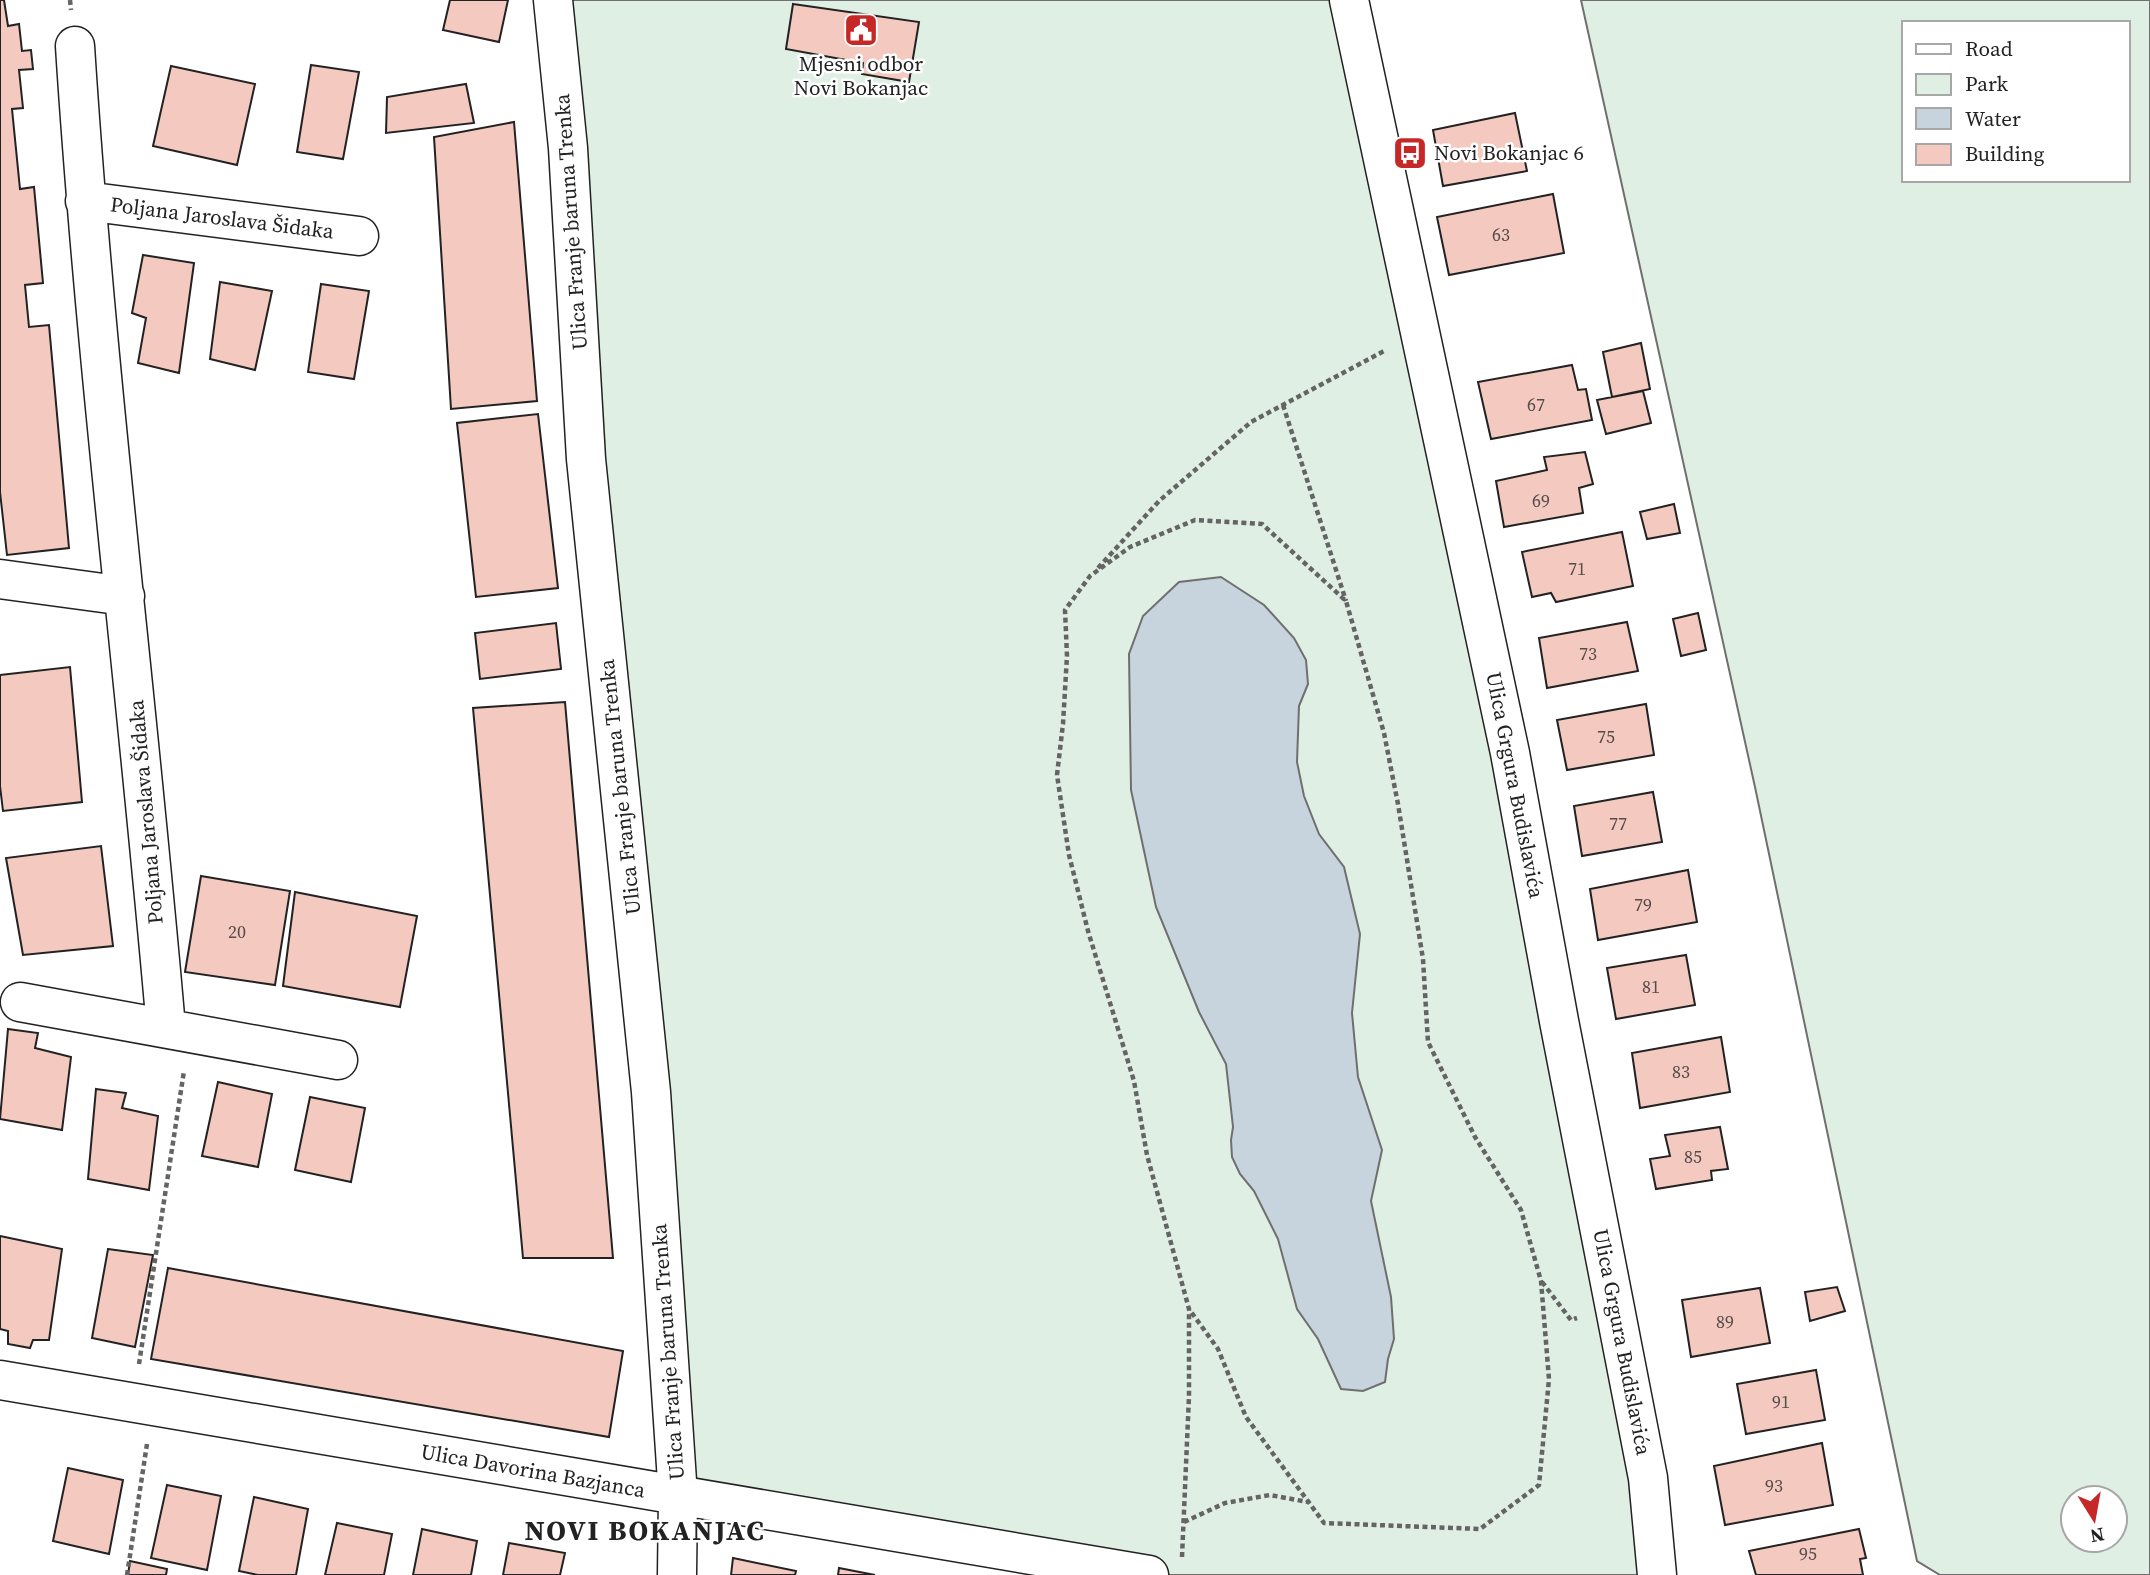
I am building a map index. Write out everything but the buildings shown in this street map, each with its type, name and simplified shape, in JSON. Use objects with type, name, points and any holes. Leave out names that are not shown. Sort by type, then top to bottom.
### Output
[{"type":"street","name":"Ulica Franje baruna Trenka","points":[[553,0],[568,148],[586,460],[651,1091],[678,1496],[677,1575]]},
{"type":"street","name":"Ulica Grgura Budislavića","points":[[1349,0],[1510,753],[1648,1478],[1657,1575]]},
{"type":"street","name":"Poljana Jaroslava Šidaka","points":[[75,46],[85,201],[151,851],[178,1030]]},
{"type":"street","name":"Poljana Jaroslava Šidaka","points":[[85,201],[359,236]]},
{"type":"street","points":[[0,579],[125,596]]},
{"type":"street","points":[[20,1002],[338,1059]]},
{"type":"street","name":"Ulica Davorina Bazjanca","points":[[0,1380],[678,1496],[1166,1568]]},
{"type":"path","points":[[1166,1568],[1184,1522],[1189,1309],[1147,1155],[1134,1081],[1099,969],[1069,855],[1057,775],[1067,656],[1065,610],[1090,576],[1159,501],[1251,422],[1419,332]]},
{"type":"path","points":[[1189,1309],[1218,1349],[1246,1417],[1324,1524],[1480,1529],[1539,1485],[1549,1379],[1541,1281],[1521,1210],[1475,1137],[1428,1042],[1423,959],[1384,733],[1346,601],[1283,405]]},
{"type":"path","points":[[1090,576],[1130,547],[1195,520],[1262,524],[1346,601]]},
{"type":"path","points":[[127,1575],[178,1030]]},
{"type":"path","points":[[1184,1522],[1226,1503],[1270,1495],[1309,1503]]},
{"type":"green space","points":[[552,0],[1349,0],[1657,1575],[1149,1575],[678,1496]]},
{"type":"green space","points":[[1581,0],[2150,0],[2150,1575],[1940,1575],[1917,1561],[1755,787]]},
{"type":"water","points":[[1221,577],[1264,605],[1294,638],[1306,660],[1308,684],[1299,706],[1297,762],[1304,796],[1319,834],[1344,867],[1360,934],[1352,1013],[1358,1077],[1382,1150],[1371,1201],[1391,1297],[1394,1339],[1385,1382],[1363,1391],[1341,1389],[1318,1339],[1297,1309],[1278,1239],[1254,1191],[1240,1174],[1232,1157],[1233,1127],[1226,1064],[1199,1012],[1156,907],[1131,790],[1129,654],[1143,616],[1179,582]]},
{"type":"place","name":"Mjesni odbor Novi Bokanjac","points":[[861,30]]},
{"type":"place","name":"Novi Bokanjac 6","points":[[1410,153]]},
{"type":"district","name":"NOVI BOKANJAC","points":[[645,1530]]}]
